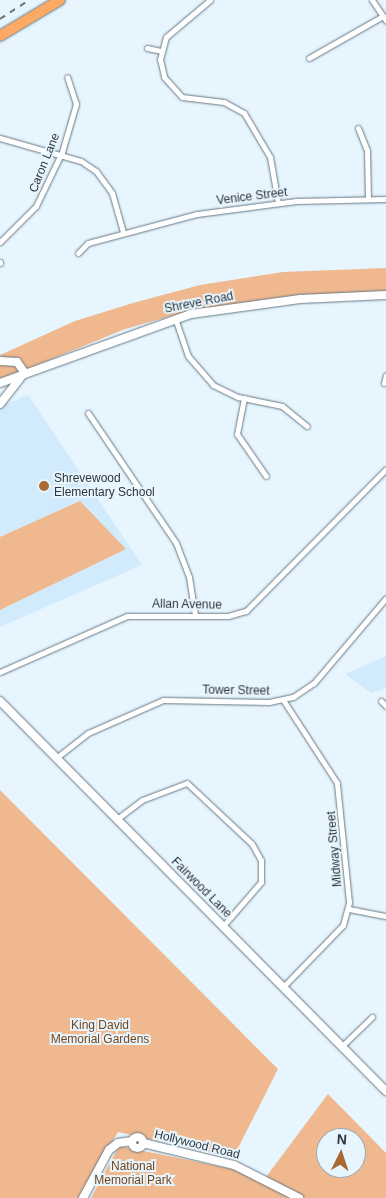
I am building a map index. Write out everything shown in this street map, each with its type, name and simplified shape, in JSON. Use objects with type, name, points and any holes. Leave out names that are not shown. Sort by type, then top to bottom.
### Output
[{"type":"highway","points":[[0,36],[60,0]]},
{"type":"street","points":[[210,0],[172,29],[161,51],[164,77],[176,93],[232,104],[248,118],[270,157],[278,203]]},
{"type":"street","points":[[309,58],[384,19],[372,0]]},
{"type":"street","points":[[147,48],[161,51]]},
{"type":"street","name":"Caron Lane","points":[[0,242],[36,206],[60,155],[76,104],[66,78]]},
{"type":"street","points":[[358,128],[367,150],[368,199]]},
{"type":"street","points":[[0,138],[60,155],[89,166],[102,177],[122,232]]},
{"type":"street","name":"Venice Street","points":[[78,253],[88,243],[122,232],[197,214],[278,203],[386,199]]},
{"type":"street","name":"Shreve Road","points":[[2,383],[175,318],[272,302],[386,294]]},
{"type":"street","points":[[175,318],[193,364],[220,390],[244,398],[282,406],[307,426]]},
{"type":"street","points":[[0,361],[17,362],[25,373],[0,404]]},
{"type":"street","points":[[384,383],[386,375]]},
{"type":"street","points":[[2,383],[8,394]]},
{"type":"street","points":[[244,398],[236,434],[266,476]]},
{"type":"street","points":[[88,413],[176,543],[187,569],[195,616]]},
{"type":"street","name":"Allan Avenue","points":[[0,672],[127,616],[232,616],[253,606],[386,469]]},
{"type":"street","name":"Tower Street","points":[[56,758],[88,733],[163,700],[283,700],[314,683],[386,598]]},
{"type":"street","name":"Midway Street","points":[[283,700],[337,783],[349,910]]},
{"type":"street","name":"Fairwood Lane","points":[[0,701],[386,1091]]},
{"type":"street","points":[[381,702],[386,706]]},
{"type":"street","points":[[117,819],[142,800],[182,782],[194,786],[233,825],[259,854],[262,876],[254,896],[223,926]]},
{"type":"street","points":[[283,987],[336,933],[349,910],[386,916]]},
{"type":"street","points":[[342,1046],[372,1017]]},
{"type":"street","name":"Hollywood Road","points":[[83,1198],[110,1150],[118,1143],[132,1141],[139,1137],[143,1143],[234,1165],[298,1198]]},
{"type":"shaded area","name":"Shrevewood Elementary School","points":[[28,395],[142,565],[0,627],[0,407]]},
{"type":"shaded area","points":[[386,656],[386,688],[371,693],[345,674]]},
{"type":"green space","points":[[386,268],[386,292],[274,298],[178,314],[125,329],[0,380],[0,365],[5,363],[0,355],[75,321],[133,303],[200,285],[283,272]]},
{"type":"green space","points":[[80,501],[126,549],[0,610],[0,537]]},
{"type":"green space","name":"King David Memorial Gardens","points":[[0,790],[278,1069],[233,1158],[118,1132],[78,1198],[0,1198]]},
{"type":"green space","points":[[328,1094],[361,1128],[316,1128],[316,1178],[366,1178],[366,1133],[386,1153],[386,1198],[304,1198],[266,1177]]},
{"type":"green space","name":"National Memorial Park","points":[[119,1146],[237,1170],[290,1198],[91,1198]]},
{"type":"railway","points":[[0,19],[29,0]]},
{"type":"place","name":"Shrevewood Elementary School","points":[[44,486]]}]
